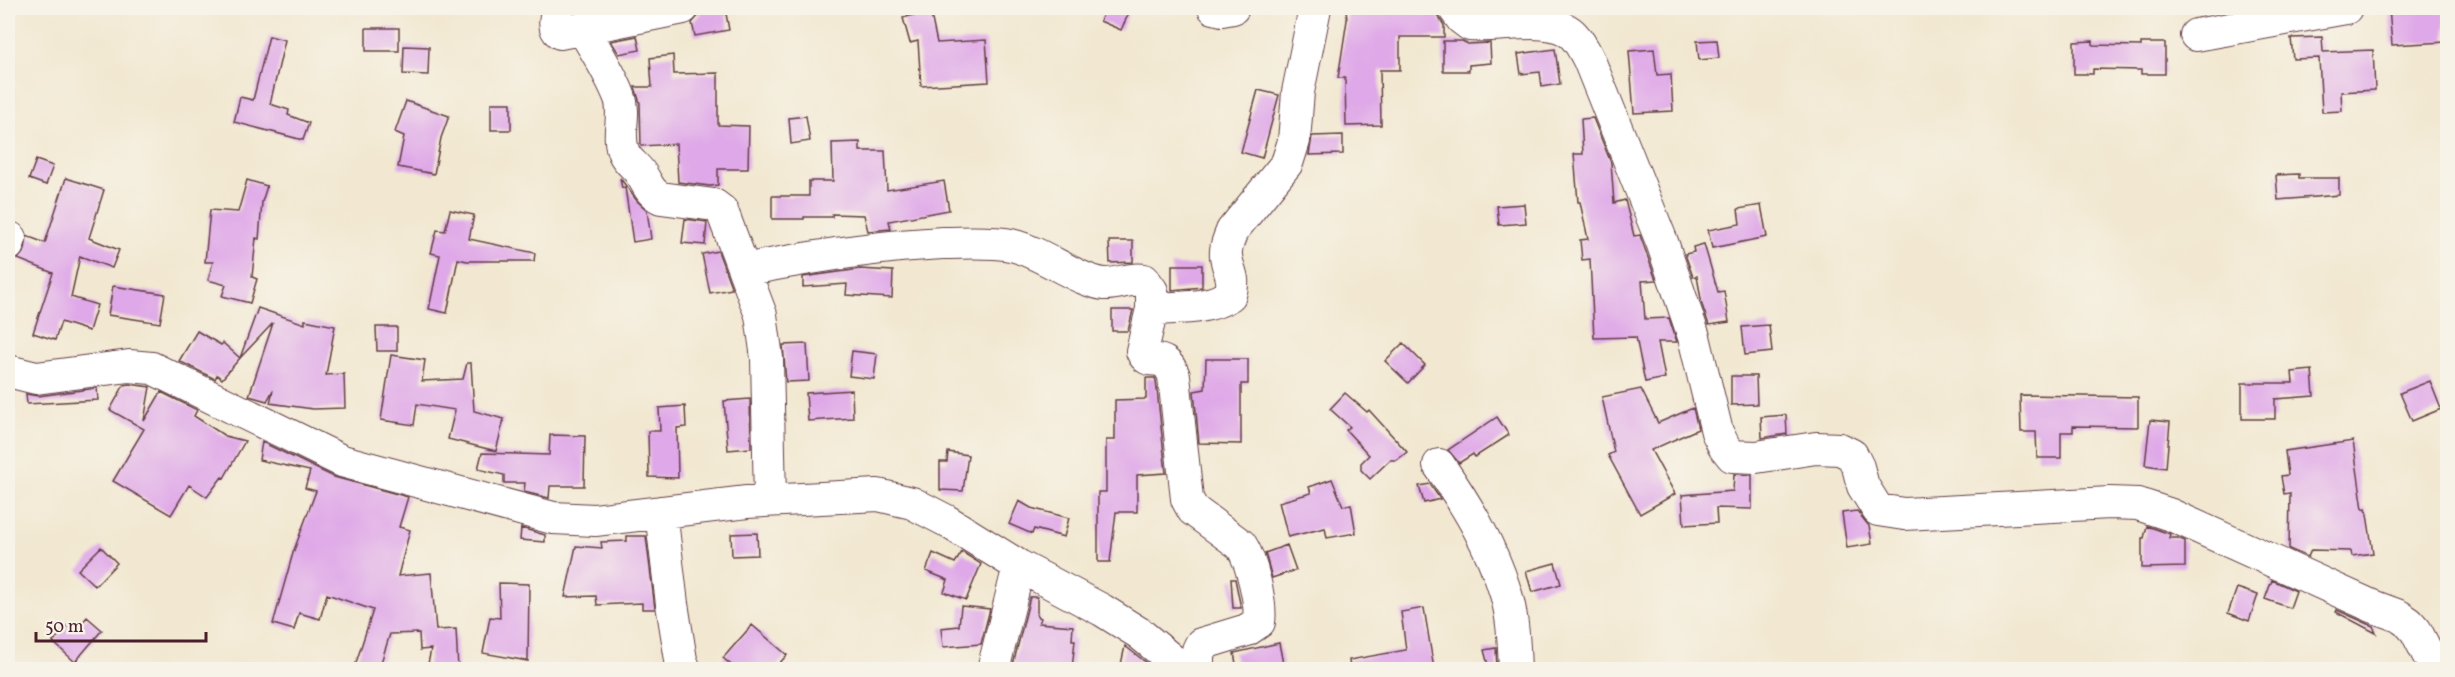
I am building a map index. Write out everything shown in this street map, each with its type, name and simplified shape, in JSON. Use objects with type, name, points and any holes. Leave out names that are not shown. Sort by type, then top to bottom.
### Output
[{"type":"street","points":[[558,8],[555,20],[557,32],[569,33],[683,8]]},
{"type":"street","points":[[1214,8],[1233,8]]},
{"type":"street","points":[[1152,309],[1198,307],[1218,302],[1230,295],[1234,283],[1226,256],[1227,243],[1232,231],[1287,163],[1294,141],[1298,92],[1315,8]]},
{"type":"street","points":[[1454,8],[1470,25],[1546,23],[1562,17],[1575,36],[1589,60],[1657,232],[1694,338],[1718,432],[1724,446],[1732,456],[1756,457],[1816,448],[1840,449],[1852,455],[1863,486],[1878,510],[1904,514],[2089,504],[2138,504],[2171,515],[2399,616],[2416,631],[2436,669]]},
{"type":"street","points":[[2196,35],[2346,8]]},
{"type":"street","points":[[583,29],[621,100],[621,145],[624,155],[641,173],[654,194],[661,198],[714,205],[722,211],[761,315],[767,358],[770,500]]},
{"type":"street","points":[[744,270],[818,255],[903,245],[965,243],[1011,245],[1048,258],[1076,273],[1104,284],[1131,279],[1144,280],[1152,291],[1152,309],[1142,351],[1144,357],[1149,360],[1162,359],[1167,362],[1174,376],[1187,500],[1193,510],[1233,538],[1246,552],[1260,617],[1256,626],[1201,644],[1197,656],[1198,669]]},
{"type":"street","points":[[8,371],[36,378],[129,366],[152,368],[342,461],[553,518],[595,520],[770,500],[878,495],[912,503],[945,520],[1020,566],[1102,610],[1139,633],[1184,669]]},
{"type":"street","points":[[1438,465],[1458,493],[1487,544],[1506,593],[1515,669]]},
{"type":"street","points":[[661,512],[672,604],[685,669]]},
{"type":"street","points":[[993,669],[1020,566]]},
{"type":"building","points":[[701,8],[725,8],[729,30],[695,36],[692,23],[700,14]]},
{"type":"building","points":[[1106,8],[1131,8],[1121,30],[1100,21]]},
{"type":"building","points":[[1436,8],[1444,25],[1444,37],[1400,37],[1400,70],[1380,70],[1381,125],[1346,126],[1345,78],[1338,78],[1347,20],[1346,10]]},
{"type":"building","points":[[2389,8],[2444,8],[2446,42],[2392,45]]},
{"type":"building","points":[[930,10],[937,43],[986,40],[989,82],[921,86],[918,41],[910,43],[903,18]]},
{"type":"building","points":[[366,28],[399,28],[399,51],[366,51]]},
{"type":"building","points":[[269,36],[285,40],[270,104],[289,110],[288,115],[309,123],[303,140],[234,122],[240,97],[253,100]]},
{"type":"building","points":[[637,36],[640,50],[619,54],[611,41]]},
{"type":"building","points":[[2322,37],[2323,52],[2373,50],[2375,90],[2341,92],[2342,111],[2322,112],[2319,58],[2293,59],[2291,38]]},
{"type":"building","points":[[1717,40],[1719,58],[1699,60],[1697,41]]},
{"type":"building","points":[[1443,41],[1462,41],[1468,44],[1490,43],[1491,63],[1469,65],[1469,71],[1443,71]]},
{"type":"building","points":[[2093,41],[2093,45],[2141,46],[2141,43],[2165,43],[2165,74],[2141,74],[2141,70],[2093,69],[2093,74],[2074,74],[2074,42]]},
{"type":"building","points":[[404,46],[429,47],[428,75],[403,74]]},
{"type":"building","points":[[1555,49],[1560,84],[1542,87],[1540,72],[1521,74],[1518,54]]},
{"type":"building","points":[[1654,49],[1657,75],[1671,74],[1673,111],[1634,113],[1629,51]]},
{"type":"building","points":[[673,55],[674,74],[718,73],[718,125],[749,126],[748,169],[718,169],[718,185],[678,182],[676,144],[641,146],[640,103],[635,87],[652,87],[650,58]]},
{"type":"building","points":[[1258,90],[1279,95],[1262,158],[1241,152]]},
{"type":"building","points":[[406,101],[449,116],[441,138],[434,174],[398,167],[404,136],[395,132]]},
{"type":"building","points":[[491,103],[511,103],[511,130],[491,130]]},
{"type":"building","points":[[806,116],[810,141],[791,144],[789,118]]},
{"type":"building","points":[[1593,118],[1611,163],[1614,203],[1625,200],[1634,236],[1640,235],[1656,280],[1642,281],[1645,319],[1669,318],[1677,342],[1658,342],[1665,378],[1645,382],[1636,337],[1594,338],[1590,259],[1582,260],[1580,240],[1588,239],[1580,202],[1578,202],[1574,154],[1583,154],[1581,119]]},
{"type":"building","points":[[1343,135],[1343,154],[1309,155],[1312,136]]},
{"type":"building","points":[[860,142],[860,151],[885,151],[887,190],[944,181],[949,210],[889,221],[891,229],[868,231],[864,215],[832,214],[832,217],[772,219],[772,196],[809,196],[809,181],[833,181],[832,143]]},
{"type":"building","points":[[36,160],[53,166],[46,185],[29,179]]},
{"type":"building","points":[[2299,174],[2299,178],[2339,178],[2339,195],[2278,200],[2276,175]]},
{"type":"building","points":[[66,178],[104,190],[89,238],[119,250],[112,268],[80,256],[71,297],[97,305],[89,331],[61,322],[55,340],[33,333],[53,273],[18,259],[25,250],[27,236],[45,243]]},
{"type":"building","points":[[620,178],[637,201],[647,210],[651,239],[633,242],[625,187],[622,188]]},
{"type":"building","points":[[247,180],[267,186],[262,202],[259,239],[256,238],[252,277],[257,279],[250,303],[222,296],[226,285],[208,280],[213,262],[205,262],[210,210],[238,212]]},
{"type":"building","points":[[1524,204],[1526,223],[1499,225],[1497,206]]},
{"type":"building","points":[[1761,205],[1767,237],[1712,248],[1708,230],[1740,224],[1738,209]]},
{"type":"building","points":[[450,210],[474,215],[469,239],[535,253],[534,261],[458,259],[447,313],[429,309],[440,255],[431,253],[437,230],[445,231]]},
{"type":"building","points":[[685,219],[707,222],[705,245],[682,243]]},
{"type":"building","points":[[1109,241],[1133,241],[1133,262],[1110,263]]},
{"type":"building","points":[[1704,244],[1718,292],[1724,291],[1729,322],[1709,325],[1702,305],[1697,276],[1693,277],[1685,254],[1694,252],[1693,247]]},
{"type":"building","points":[[718,251],[732,289],[710,293],[702,254]]},
{"type":"building","points":[[1172,265],[1202,265],[1202,287],[1172,290]]},
{"type":"building","points":[[860,269],[893,271],[892,298],[846,295],[847,284],[803,287],[803,277]]},
{"type":"building","points":[[113,286],[165,294],[160,323],[108,315]]},
{"type":"building","points":[[258,308],[305,324],[305,320],[335,326],[326,375],[344,374],[345,408],[313,409],[270,403],[273,390],[267,401],[249,396],[273,323],[240,358]]},
{"type":"building","points":[[1112,310],[1133,310],[1128,331],[1112,331]]},
{"type":"building","points":[[1769,325],[1772,352],[1745,355],[1742,327]]},
{"type":"building","points":[[376,327],[397,327],[397,351],[377,351]]},
{"type":"building","points":[[197,331],[221,345],[223,343],[240,358],[222,379],[217,375],[215,379],[179,361]]},
{"type":"building","points":[[1403,343],[1425,365],[1408,383],[1385,361]]},
{"type":"building","points":[[807,344],[809,381],[786,382],[783,345]]},
{"type":"building","points":[[852,351],[877,354],[874,379],[849,376]]},
{"type":"building","points":[[391,355],[425,360],[422,381],[463,379],[467,363],[471,363],[474,411],[504,419],[496,451],[448,439],[455,410],[417,404],[414,425],[381,420]]},
{"type":"building","points":[[1206,359],[1248,359],[1248,384],[1241,384],[1241,444],[1199,443],[1194,391],[1205,389]]},
{"type":"building","points":[[2312,370],[2314,396],[2275,399],[2275,419],[2242,419],[2242,383],[2293,383],[2292,372]]},
{"type":"building","points":[[1731,376],[1756,376],[1757,404],[1731,405]]},
{"type":"building","points":[[1146,378],[1155,378],[1156,381],[1166,473],[1137,475],[1137,512],[1116,512],[1110,562],[1098,562],[1098,492],[1106,492],[1106,440],[1115,440],[1115,400],[1146,399]]},
{"type":"building","points":[[2430,381],[2441,409],[2412,421],[2400,393]]},
{"type":"building","points":[[124,385],[150,387],[144,421],[161,392],[197,410],[194,416],[225,436],[245,441],[224,478],[222,477],[207,497],[189,485],[171,515],[113,481],[144,429],[110,410]]},
{"type":"building","points":[[97,388],[98,400],[27,404],[26,394],[38,396]]},
{"type":"building","points":[[1641,389],[1658,423],[1693,408],[1698,429],[1651,450],[1675,494],[1640,514],[1608,455],[1614,452],[1602,397]]},
{"type":"building","points":[[852,390],[853,418],[808,421],[806,393]]},
{"type":"building","points":[[1345,393],[1367,412],[1369,410],[1407,452],[1397,460],[1390,460],[1370,479],[1361,470],[1361,463],[1369,455],[1346,430],[1350,427],[1330,409]]},
{"type":"building","points":[[2020,395],[2138,397],[2138,427],[2073,426],[2073,432],[2061,432],[2061,458],[2037,458],[2036,432],[2021,432]]},
{"type":"building","points":[[750,399],[751,448],[728,450],[724,401]]},
{"type":"building","points":[[685,406],[686,427],[677,428],[678,478],[649,477],[648,431],[660,431],[659,408]]},
{"type":"building","points":[[1786,415],[1787,434],[1762,438],[1761,417]]},
{"type":"building","points":[[1497,417],[1509,435],[1475,457],[1473,454],[1459,463],[1448,450]]},
{"type":"building","points":[[2150,420],[2170,422],[2166,468],[2145,465]]},
{"type":"building","points":[[550,435],[585,436],[584,486],[550,486],[549,498],[524,492],[525,483],[504,483],[504,475],[478,469],[482,453],[549,455]]},
{"type":"building","points":[[2353,441],[2363,509],[2366,508],[2373,553],[2352,556],[2351,551],[2311,550],[2308,557],[2289,549],[2290,493],[2284,494],[2281,476],[2288,475],[2285,451]]},
{"type":"building","points":[[262,442],[334,477],[408,497],[399,527],[410,530],[398,576],[431,573],[436,630],[456,629],[458,669],[427,669],[431,649],[420,650],[419,633],[390,634],[379,669],[354,669],[373,610],[327,594],[320,619],[299,613],[294,630],[273,624],[293,553],[316,491],[305,488],[310,471],[259,460]]},
{"type":"building","points":[[948,452],[968,455],[963,491],[940,490],[940,462],[947,462]]},
{"type":"building","points":[[1734,474],[1752,475],[1752,509],[1716,508],[1717,523],[1684,525],[1682,495],[1733,491]]},
{"type":"building","points":[[1332,479],[1343,506],[1351,504],[1356,533],[1327,538],[1325,528],[1288,537],[1279,502],[1311,493],[1309,487]]},
{"type":"building","points":[[1430,484],[1440,499],[1424,503],[1419,486]]},
{"type":"building","points":[[1019,501],[1031,508],[1069,518],[1064,537],[1034,529],[1032,534],[1009,524]]},
{"type":"building","points":[[1857,511],[1869,526],[1872,544],[1847,548],[1842,513]]},
{"type":"building","points":[[2147,526],[2170,534],[2169,538],[2185,541],[2185,567],[2142,568],[2142,538],[2144,538]]},
{"type":"building","points":[[521,528],[545,535],[545,542],[520,540]]},
{"type":"building","points":[[757,533],[758,555],[732,556],[731,534]]},
{"type":"building","points":[[627,536],[646,536],[655,609],[642,609],[642,603],[597,605],[596,596],[565,597],[576,546],[602,548],[601,542],[627,541]]},
{"type":"building","points":[[1287,545],[1296,570],[1272,578],[1265,553]]},
{"type":"building","points":[[101,547],[117,563],[95,586],[78,570]]},
{"type":"building","points":[[962,552],[981,564],[966,600],[944,592],[948,580],[926,571],[933,553],[955,563]]},
{"type":"building","points":[[1555,563],[1561,584],[1532,592],[1526,571]]},
{"type":"building","points":[[1231,579],[1235,579],[1241,608],[1233,608]]},
{"type":"building","points":[[2272,580],[2296,591],[2290,608],[2265,599]]},
{"type":"building","points":[[499,583],[529,584],[528,661],[483,653],[490,617],[500,618]]},
{"type":"building","points":[[2237,588],[2258,595],[2249,621],[2228,613]]},
{"type":"building","points":[[1030,597],[1037,597],[1037,616],[1041,618],[1039,623],[1073,626],[1072,640],[1075,640],[1072,669],[1012,669]]},
{"type":"building","points":[[961,606],[990,609],[981,644],[943,647],[941,628],[959,626]]},
{"type":"building","points":[[1424,608],[1434,669],[1350,669],[1349,660],[1406,650],[1401,612]]},
{"type":"building","points":[[2337,610],[2373,626],[2376,633],[2336,612]]},
{"type":"building","points":[[87,617],[102,630],[75,662],[53,642],[68,625],[75,631]]},
{"type":"building","points":[[752,625],[787,655],[774,669],[736,669],[723,658]]},
{"type":"building","points":[[1279,643],[1284,669],[1237,669],[1234,653]]},
{"type":"building","points":[[1125,646],[1148,664],[1147,669],[1120,669]]},
{"type":"building","points":[[1496,648],[1497,669],[1489,669],[1484,650]]}]
